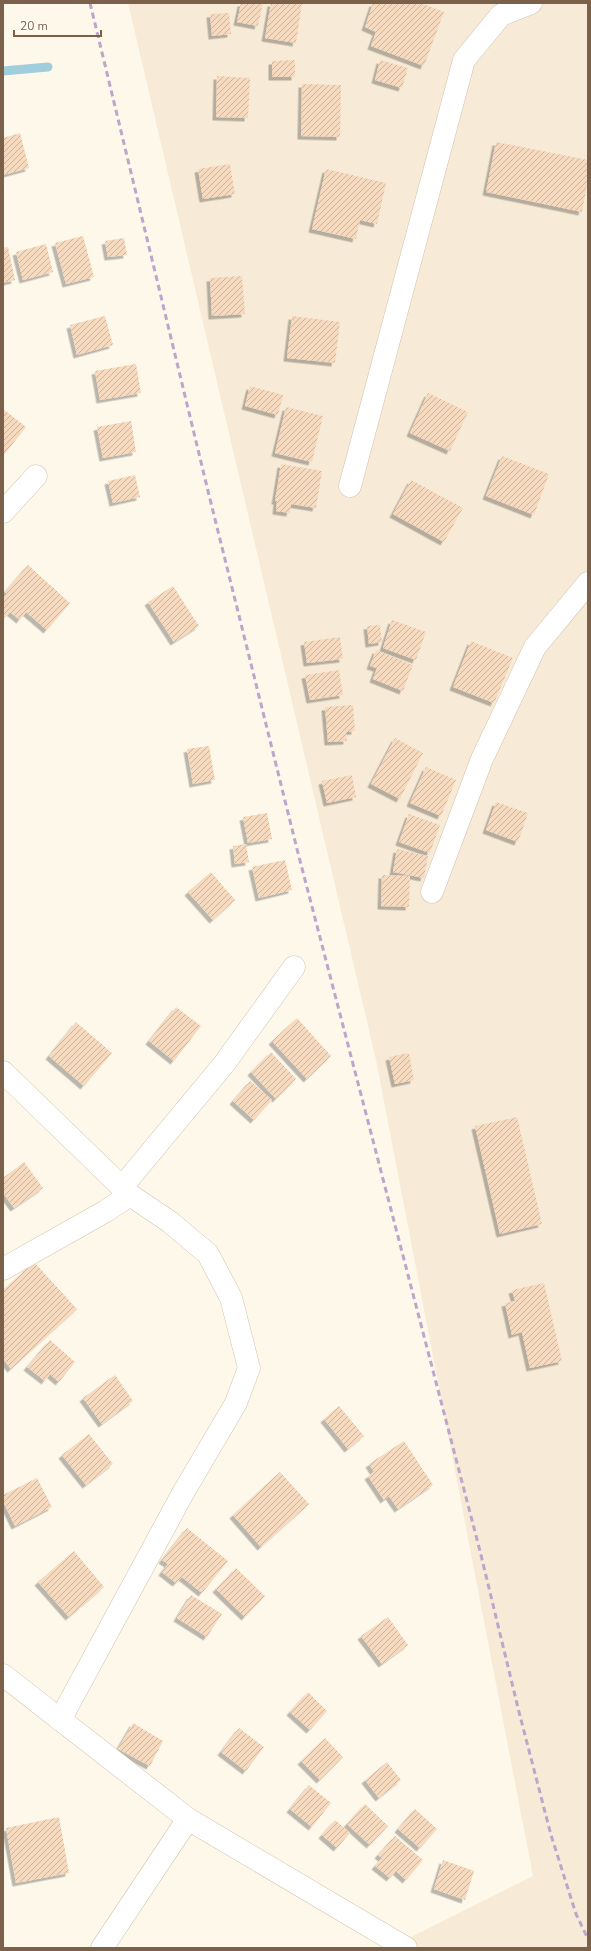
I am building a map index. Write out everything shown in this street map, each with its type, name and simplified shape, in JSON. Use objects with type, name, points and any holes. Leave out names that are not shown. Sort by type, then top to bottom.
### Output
[{"type":"street","points":[[350,486],[464,60],[501,15],[531,3]]},
{"type":"street","points":[[3,512],[36,476]]},
{"type":"street","points":[[432,892],[482,759],[535,647],[588,583]]},
{"type":"street","points":[[3,1269],[106,1211],[126,1191],[224,1064],[294,967]]},
{"type":"street","points":[[3,1072],[126,1191],[170,1222],[208,1254],[230,1298],[249,1368],[236,1403],[183,1493],[60,1720]]},
{"type":"street","points":[[3,1675],[188,1819],[406,1948]]},
{"type":"street","points":[[102,1948],[188,1819]]},
{"type":"shaded area","points":[[128,3],[588,3],[588,1948],[389,1948],[533,1876],[376,1060]]},
{"type":"building","points":[[241,3],[263,3],[258,26],[237,22]]},
{"type":"building","points":[[271,3],[302,3],[296,43],[265,38]]},
{"type":"building","points":[[373,3],[421,3],[444,12],[424,66],[371,46],[376,32],[365,27]]},
{"type":"building","points":[[229,13],[231,34],[212,36],[210,14]]},
{"type":"building","points":[[295,60],[295,77],[272,77],[272,61]]},
{"type":"building","points":[[380,60],[408,68],[402,88],[375,80]]},
{"type":"building","points":[[217,76],[250,78],[248,118],[216,117]]},
{"type":"building","points":[[302,84],[341,85],[340,137],[301,136]]},
{"type":"building","points":[[20,133],[29,168],[3,175],[3,138]]},
{"type":"building","points":[[496,142],[588,160],[588,180],[582,212],[486,192]]},
{"type":"building","points":[[230,164],[235,194],[203,199],[198,169]]},
{"type":"building","points":[[326,169],[386,183],[377,224],[360,220],[356,239],[312,229]]},
{"type":"building","points":[[83,236],[94,277],[66,284],[55,243]]},
{"type":"building","points":[[124,238],[127,255],[108,257],[105,241]]},
{"type":"building","points":[[46,244],[53,272],[23,280],[16,252]]},
{"type":"building","points":[[8,247],[15,280],[3,283],[3,248]]},
{"type":"building","points":[[242,276],[245,314],[212,316],[210,278]]},
{"type":"building","points":[[105,316],[113,345],[77,355],[70,325]]},
{"type":"building","points":[[292,316],[340,322],[335,363],[287,358]]},
{"type":"building","points":[[136,364],[141,393],[100,400],[95,371]]},
{"type":"building","points":[[250,386],[283,395],[278,415],[245,406]]},
{"type":"building","points":[[428,393],[468,412],[450,451],[410,433]]},
{"type":"building","points":[[286,407],[323,416],[312,462],[275,453]]},
{"type":"building","points":[[3,409],[26,427],[3,456]]},
{"type":"building","points":[[131,421],[136,452],[103,458],[97,427]]},
{"type":"building","points":[[502,456],[549,474],[534,515],[486,496]]},
{"type":"building","points":[[281,464],[322,471],[316,508],[291,504],[290,513],[276,511],[277,501],[275,501]]},
{"type":"building","points":[[135,475],[140,497],[113,503],[108,481]]},
{"type":"building","points":[[411,480],[463,508],[444,542],[393,514]]},
{"type":"building","points":[[28,565],[70,603],[47,630],[26,612],[20,620],[10,612],[3,620],[3,599],[7,594],[5,592]]},
{"type":"building","points":[[173,586],[199,626],[174,642],[148,602]]},
{"type":"building","points":[[392,620],[426,632],[416,660],[383,648]]},
{"type":"building","points":[[380,625],[382,642],[369,644],[367,626]]},
{"type":"building","points":[[340,637],[343,659],[307,663],[304,642]]},
{"type":"building","points":[[471,641],[513,658],[494,703],[453,687]]},
{"type":"building","points":[[376,650],[413,665],[403,691],[373,679],[377,668],[370,666]]},
{"type":"building","points":[[339,670],[343,695],[310,700],[305,675]]},
{"type":"building","points":[[353,705],[355,731],[346,732],[347,741],[328,742],[325,707]]},
{"type":"building","points":[[395,738],[423,753],[400,799],[371,784]]},
{"type":"building","points":[[209,746],[215,780],[193,784],[187,749]]},
{"type":"building","points":[[426,767],[456,780],[441,816],[410,803]]},
{"type":"building","points":[[352,775],[356,797],[327,803],[322,781]]},
{"type":"building","points":[[496,802],[528,813],[518,842],[486,830]]},
{"type":"building","points":[[267,813],[272,839],[248,843],[243,817]]},
{"type":"building","points":[[409,814],[440,825],[430,853],[399,842]]},
{"type":"building","points":[[246,844],[249,862],[235,864],[233,846]]},
{"type":"building","points":[[397,849],[428,856],[424,878],[393,872]]},
{"type":"building","points":[[285,860],[292,890],[259,898],[252,867]]},
{"type":"building","points":[[211,872],[235,900],[213,920],[188,892]]},
{"type":"building","points":[[382,875],[410,876],[409,907],[381,906]]},
{"type":"building","points":[[176,1007],[201,1026],[174,1061],[149,1041]]},
{"type":"building","points":[[297,1018],[331,1056],[307,1079],[272,1041]]},
{"type":"building","points":[[76,1022],[112,1053],[84,1086],[49,1056]]},
{"type":"building","points":[[271,1052],[296,1079],[276,1099],[251,1072]]},
{"type":"building","points":[[409,1053],[414,1080],[395,1084],[389,1057]]},
{"type":"building","points":[[250,1081],[272,1100],[254,1120],[233,1101]]},
{"type":"building","points":[[517,1117],[542,1224],[500,1234],[475,1126]]},
{"type":"building","points":[[24,1162],[43,1188],[14,1208],[3,1193],[3,1178]]},
{"type":"building","points":[[34,1262],[77,1309],[11,1369],[3,1359],[3,1290]]},
{"type":"building","points":[[544,1283],[562,1361],[530,1368],[522,1332],[512,1335],[505,1303],[515,1301],[512,1290]]},
{"type":"building","points":[[50,1340],[75,1362],[59,1382],[50,1374],[45,1381],[27,1367]]},
{"type":"building","points":[[115,1375],[133,1401],[102,1424],[83,1398]]},
{"type":"building","points":[[339,1406],[364,1436],[348,1449],[324,1419]]},
{"type":"building","points":[[89,1434],[113,1464],[86,1485],[62,1455]]},
{"type":"building","points":[[404,1441],[433,1485],[398,1509],[389,1496],[384,1500],[368,1476],[374,1472],[369,1464]]},
{"type":"building","points":[[280,1472],[309,1504],[261,1547],[233,1515]]},
{"type":"building","points":[[37,1478],[52,1507],[15,1526],[3,1501],[3,1495]]},
{"type":"building","points":[[187,1528],[228,1561],[202,1593],[182,1577],[176,1583],[162,1572],[168,1564],[162,1560]]},
{"type":"building","points":[[74,1551],[104,1587],[69,1617],[38,1582]]},
{"type":"building","points":[[236,1568],[265,1596],[245,1617],[216,1589]]},
{"type":"building","points":[[191,1595],[222,1614],[207,1637],[177,1618]]},
{"type":"building","points":[[388,1617],[408,1645],[382,1664],[361,1636]]},
{"type":"building","points":[[308,1692],[327,1711],[310,1730],[290,1712]]},
{"type":"building","points":[[133,1723],[163,1741],[150,1766],[118,1749]]},
{"type":"building","points":[[239,1728],[264,1747],[246,1771],[221,1752]]},
{"type":"building","points":[[325,1738],[343,1757],[320,1780],[301,1761]]},
{"type":"building","points":[[387,1762],[401,1780],[379,1798],[365,1780]]},
{"type":"building","points":[[309,1785],[331,1803],[312,1827],[290,1809]]},
{"type":"building","points":[[365,1804],[388,1826],[370,1845],[347,1824]]},
{"type":"building","points":[[415,1809],[437,1829],[420,1848],[398,1829]]},
{"type":"building","points":[[59,1817],[69,1873],[16,1883],[6,1828]]},
{"type":"building","points":[[335,1820],[350,1833],[337,1848],[322,1835]]},
{"type":"building","points":[[395,1836],[423,1860],[406,1880],[396,1871],[390,1878],[375,1866],[382,1858],[378,1855]]},
{"type":"building","points":[[443,1860],[474,1871],[465,1900],[434,1889]]},
{"type":"waterway","points":[[3,71],[48,67]]},
{"type":"railway","points":[[90,3],[208,491],[298,853],[480,1551],[519,1712],[551,1835],[576,1914],[588,1939]]}]
